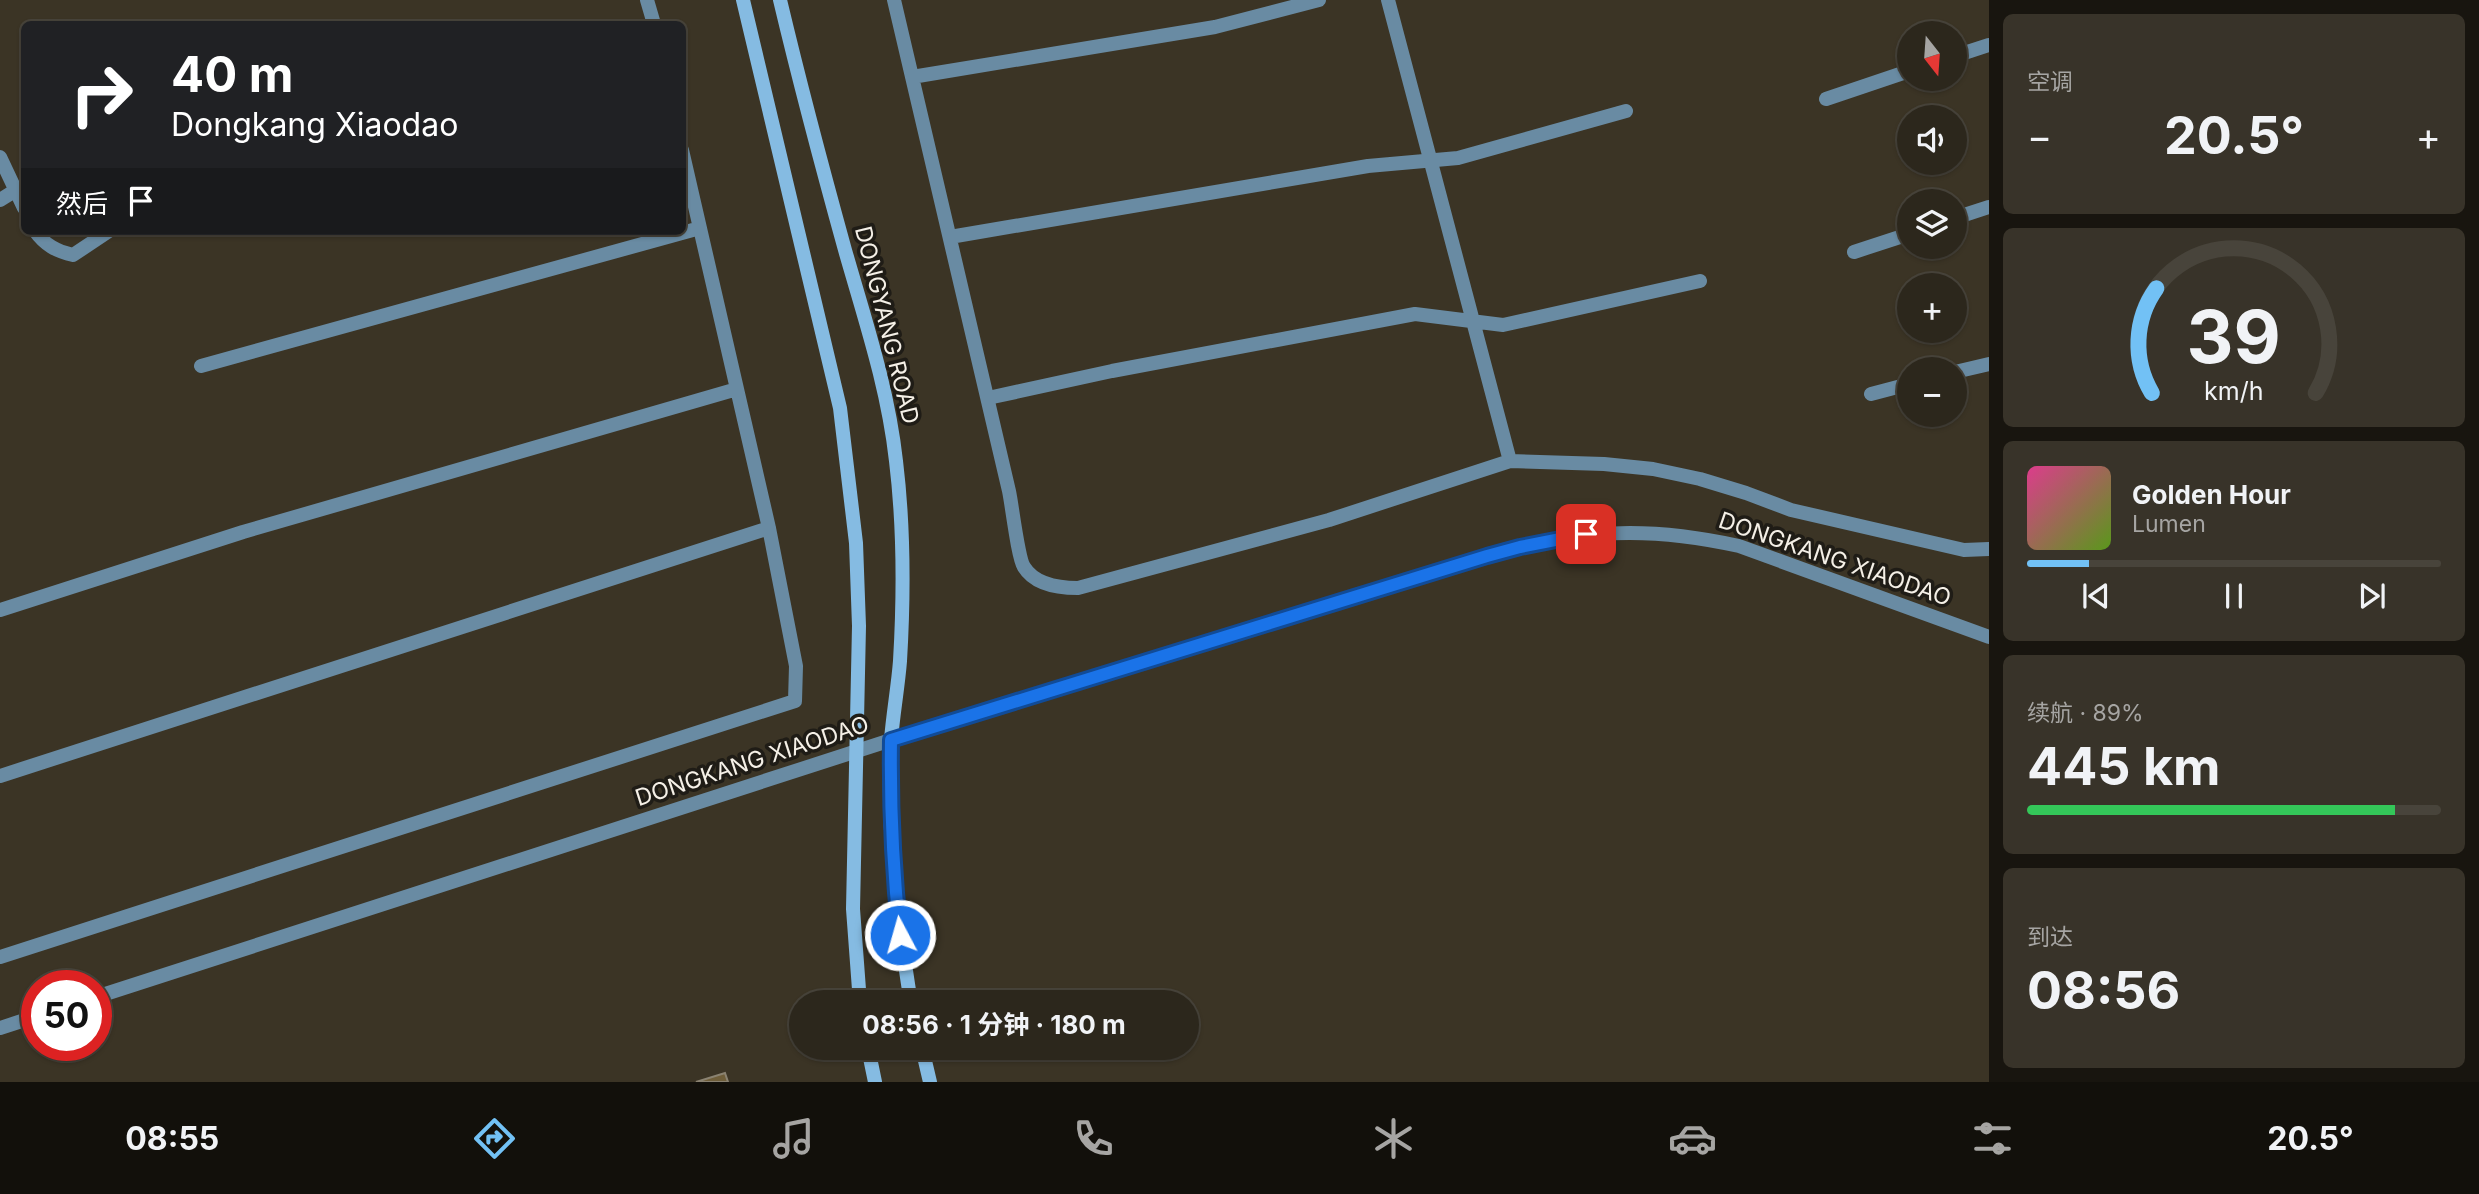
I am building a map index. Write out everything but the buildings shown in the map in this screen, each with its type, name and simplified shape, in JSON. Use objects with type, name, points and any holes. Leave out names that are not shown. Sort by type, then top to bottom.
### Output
[{"type":"main road","points":[[743,0],[840,408],[856,543],[859,626],[853,909],[859,990]]},
{"type":"main road","name":"DONGYANG ROAD","points":[[779,0],[808,118],[887,398],[901,524],[903,587],[900,664],[891,740],[892,865],[909,990]]},
{"type":"main road","points":[[871,1060],[876,1082]]},
{"type":"main road","points":[[925,1060],[930,1082]]},
{"type":"street","points":[[647,0],[653,21]]},
{"type":"street","points":[[894,0],[988,398],[1022,565],[1046,584],[1078,588],[1329,520],[1510,461],[1604,464],[1653,469],[1700,479],[1791,510],[1964,550],[1989,549]]},
{"type":"street","points":[[912,77],[1215,27],[1319,0]]},
{"type":"street","points":[[1388,0],[1510,461]]},
{"type":"street","points":[[1967,52],[1989,46]]},
{"type":"street","points":[[1826,99],[1897,75]]},
{"type":"street","points":[[950,237],[1368,166],[1458,158],[1626,111]]},
{"type":"street","points":[[0,157],[21,201]]},
{"type":"street","points":[[0,957],[795,701],[796,666],[769,528],[686,167]]},
{"type":"street","points":[[0,200],[16,190]]},
{"type":"street","points":[[1967,214],[1989,207]]},
{"type":"street","points":[[686,232],[700,228]]},
{"type":"street","points":[[39,235],[59,251],[73,255],[103,235]]},
{"type":"street","points":[[201,366],[675,235]]},
{"type":"street","points":[[1854,252],[1897,237]]},
{"type":"street","points":[[988,398],[1112,371],[1415,314],[1503,325],[1700,281]]},
{"type":"street","points":[[1967,369],[1989,364]]},
{"type":"street","points":[[1871,394],[1897,387]]},
{"type":"street","points":[[0,610],[243,532],[737,389]]},
{"type":"street","points":[[0,776],[769,528]]},
{"type":"street","name":"DONGKANG XIAODAO","points":[[112,992],[891,740],[1487,556],[1586,534],[1652,532],[1696,536],[1739,546],[1989,637]]},
{"type":"street","points":[[0,1028],[21,1021]]},
{"type":"route","points":[[900,935],[892,865],[891,740],[1487,556],[1586,534]]}]
